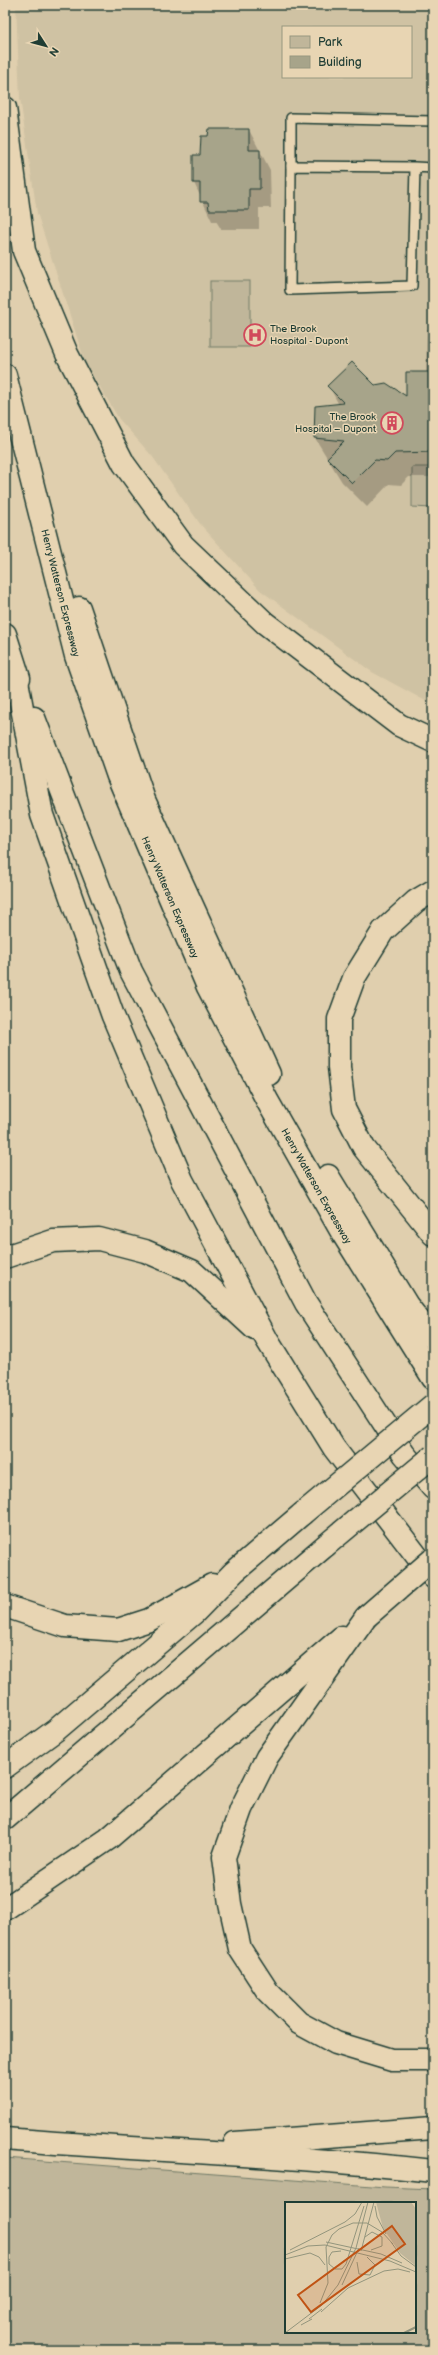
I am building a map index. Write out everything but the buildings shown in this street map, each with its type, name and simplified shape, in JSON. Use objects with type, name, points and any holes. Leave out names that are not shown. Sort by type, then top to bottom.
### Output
[{"type":"highway","points":[[5,108],[24,251],[67,354],[124,464],[183,545],[265,623],[399,725],[433,741]]},
{"type":"highway","points":[[5,374],[89,641],[144,800],[278,1095],[407,1305],[433,1338]]},
{"type":"highway","name":"Henry Watterson Expressway","points":[[5,374],[76,656],[118,776],[208,987],[268,1102],[343,1234],[433,1378]]},
{"type":"highway","points":[[5,634],[14,665],[131,971],[306,1303],[404,1454],[433,1488]]},
{"type":"highway","points":[[14,665],[42,816],[113,1016],[182,1180],[267,1340],[334,1448],[433,1577]]},
{"type":"highway","points":[[433,891],[416,901],[383,931],[354,978],[339,1019],[339,1067],[344,1109],[364,1148],[433,1234]]},
{"type":"highway","points":[[5,1257],[53,1240],[100,1239],[145,1251],[192,1271],[267,1340]]},
{"type":"highway","points":[[5,1767],[56,1730],[188,1618],[234,1572],[433,1405]]},
{"type":"highway","points":[[5,1819],[325,1546],[433,1456]]},
{"type":"highway","points":[[5,1909],[108,1839],[433,1559]]},
{"type":"highway","points":[[5,1606],[66,1626],[118,1630],[149,1620],[234,1572]]},
{"type":"highway","points":[[366,1617],[267,1757],[241,1809],[224,1856],[230,1904],[240,1949],[268,1992],[299,2023],[336,2044],[392,2060],[433,2060]]},
{"type":"highway","points":[[142,2150],[433,2128]]},
{"type":"highway","points":[[5,2139],[142,2150],[336,2160],[433,2171]]},
{"type":"lane","points":[[415,167],[412,286],[290,290],[290,118],[433,121]]},
{"type":"lane","points":[[291,166],[433,168]]},
{"type":"shaded area","name":"The Brook Hospital - Dupont","points":[[16,5],[433,5],[433,705],[372,672],[260,590],[201,525],[152,456],[119,419],[85,362],[37,213],[20,98]]},
{"type":"green space","points":[[210,281],[250,281],[250,347],[210,347]]},
{"type":"green space","points":[[412,467],[433,467],[433,508],[412,507]]},
{"type":"green space","points":[[5,2158],[385,2187],[433,2189],[433,2350],[5,2350]]},
{"type":"place","name":"The Brook Hospital - Dupont","points":[[255,335]]},
{"type":"place","name":"The Brook Hospital – Dupont","points":[[392,423]]}]
